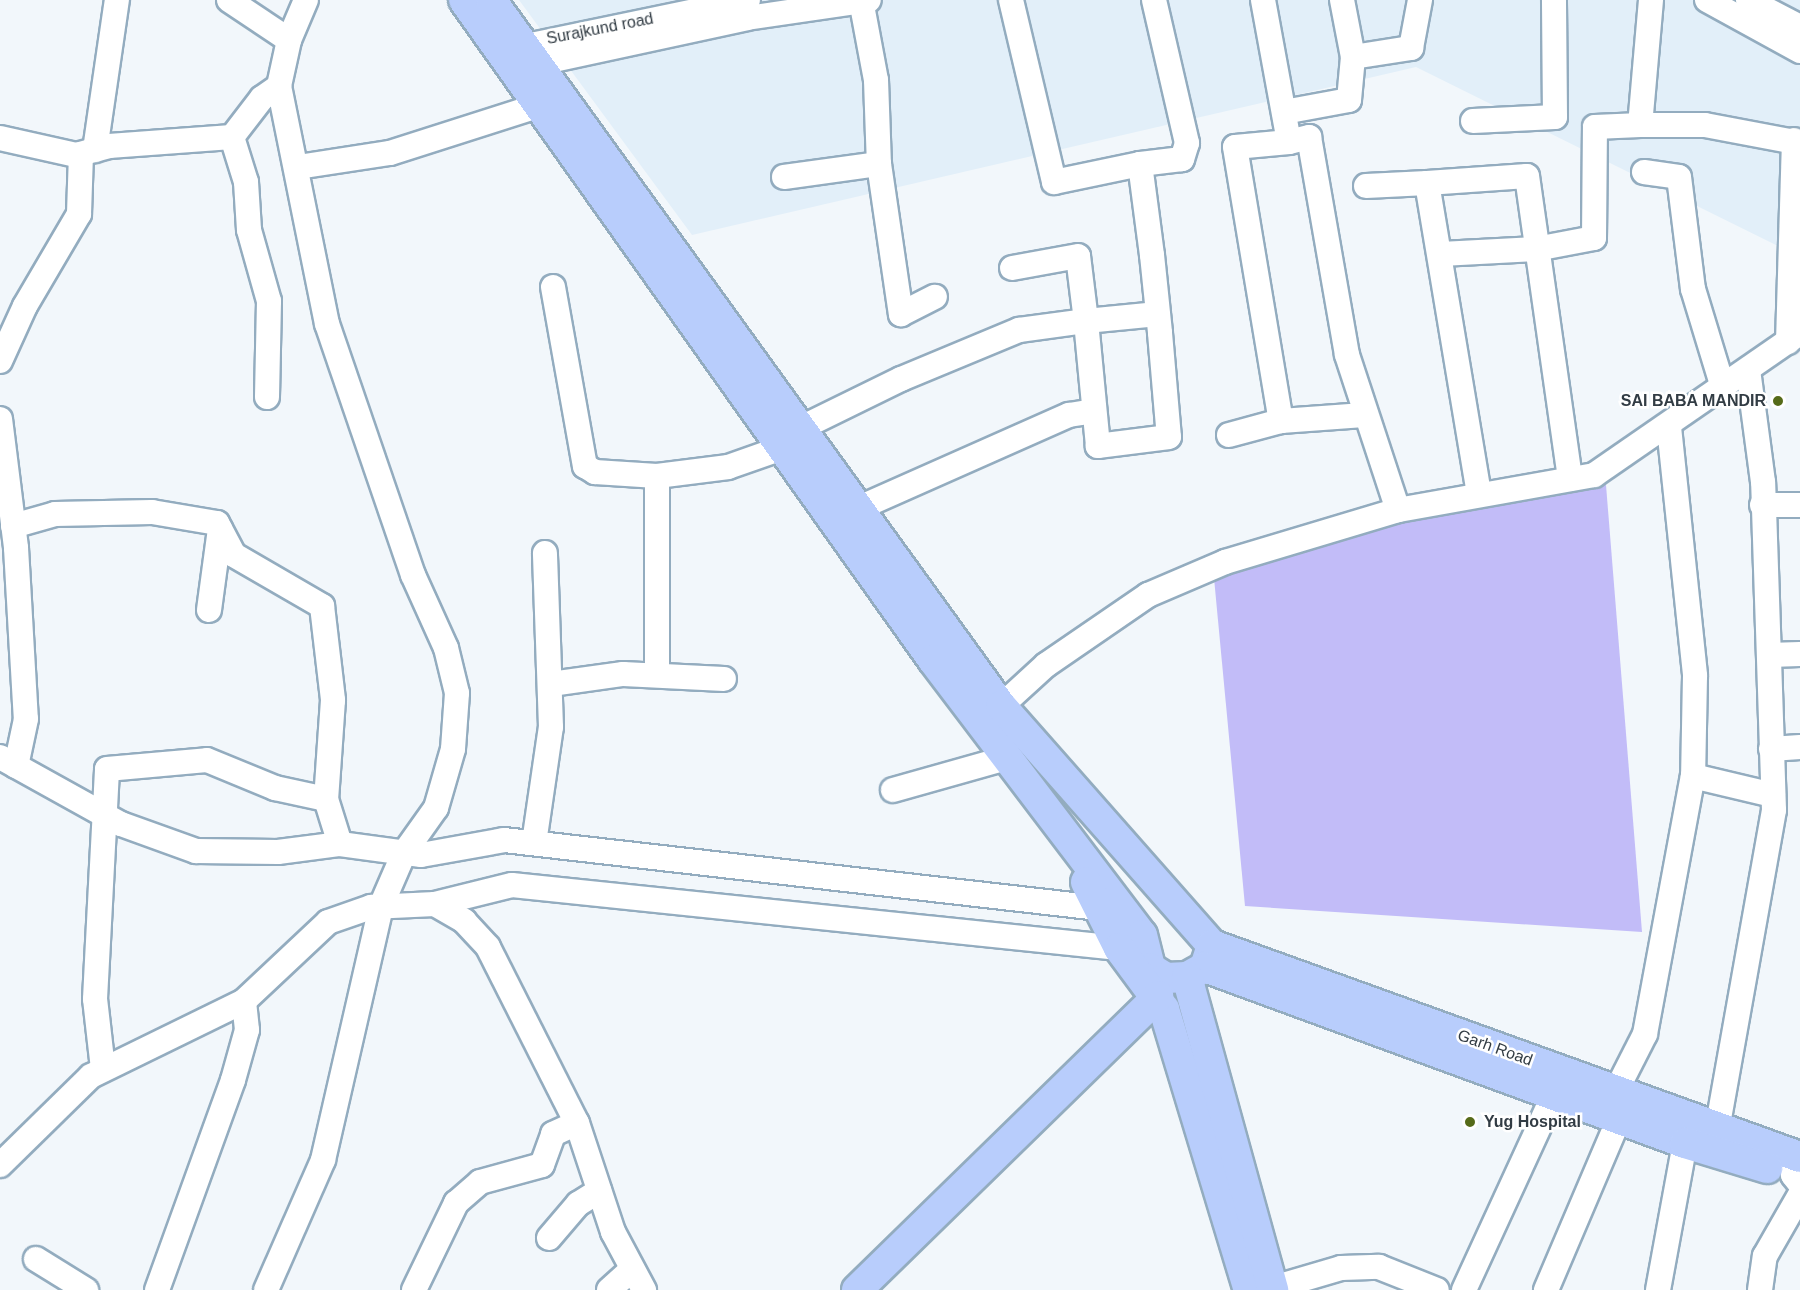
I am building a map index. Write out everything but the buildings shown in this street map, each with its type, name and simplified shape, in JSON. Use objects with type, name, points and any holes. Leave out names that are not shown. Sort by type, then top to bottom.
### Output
[{"type":"main road","points":[[464,0],[519,57],[991,715],[1201,954],[1265,1289]]},
{"type":"main road","points":[[491,0],[540,105],[795,440],[859,508],[991,715],[1007,758],[1142,935],[1150,969],[1166,978],[1201,954]]},
{"type":"main road","points":[[1079,850],[1080,871],[1119,948],[1158,996],[1265,1289]]},
{"type":"main road","name":"Garh Road","points":[[1201,954],[1617,1106],[1685,1143],[1798,1174]]},
{"type":"main road","points":[[857,1290],[1158,996]]},
{"type":"main road","name":"Garh Road","points":[[1470,1051],[1554,1094],[1617,1106],[1717,1130],[1798,1174]]},
{"type":"street","points":[[0,361],[8,322],[79,214],[88,152],[117,0]]},
{"type":"street","points":[[229,0],[289,40]]},
{"type":"street","points":[[266,1290],[323,1160],[381,906],[404,853],[436,808],[453,749],[457,693],[446,648],[413,575],[327,324],[298,168],[279,86],[289,40],[306,0]]},
{"type":"street","points":[[864,0],[876,80],[879,164],[901,314],[934,297]]},
{"type":"street","name":"Surajkund road","points":[[519,57],[746,6],[864,0]]},
{"type":"street","points":[[1011,0],[1054,182],[1140,164],[1182,159],[1187,143],[1154,0]]},
{"type":"street","points":[[1263,0],[1290,142]]},
{"type":"street","points":[[1284,112],[1349,100],[1353,57],[1342,0]]},
{"type":"street","points":[[1353,57],[1411,48],[1420,0]]},
{"type":"street","points":[[1473,121],[1555,117],[1554,0]]},
{"type":"street","points":[[1640,125],[1651,0]]},
{"type":"street","points":[[1707,0],[1800,51]]},
{"type":"street","points":[[1748,0],[1800,27]]},
{"type":"street","points":[[0,138],[88,152],[232,137],[262,98],[279,86]]},
{"type":"street","points":[[298,168],[390,153],[540,105]]},
{"type":"street","points":[[991,715],[1046,665],[1148,596],[1225,562],[1398,510],[1594,475],[1669,427],[1794,338],[1797,141],[1705,124],[1595,127],[1594,238],[1536,249],[1441,254]]},
{"type":"street","points":[[1281,421],[1235,147],[1290,142],[1309,136],[1347,355],[1364,415],[1398,510]]},
{"type":"street","points":[[232,137],[246,182],[249,230],[269,301],[267,397]]},
{"type":"street","points":[[784,177],[879,164]]},
{"type":"street","points":[[1012,268],[1078,256],[1098,446],[1169,437],[1158,314],[1140,164]]},
{"type":"street","points":[[1644,172],[1679,177],[1693,289],[1723,388]]},
{"type":"street","points":[[1366,186],[1527,176],[1570,479]]},
{"type":"street","points":[[1427,183],[1441,254],[1479,495]]},
{"type":"street","points":[[553,287],[585,466],[595,472],[657,476],[728,467],[795,440],[901,379],[1020,330],[1158,314]]},
{"type":"street","points":[[1717,1130],[1763,891],[1773,795],[1762,505],[1748,370]]},
{"type":"street","points":[[859,508],[1069,415],[1094,411]]},
{"type":"street","points":[[1229,435],[1281,421],[1364,415]]},
{"type":"street","points":[[0,420],[13,526],[26,719],[8,762],[102,815],[196,851],[278,852],[340,844],[422,855],[504,840],[1099,908]]},
{"type":"street","points":[[1546,1290],[1645,1034],[1692,776],[1695,676],[1669,427]]},
{"type":"street","points":[[657,476],[657,675]]},
{"type":"street","points":[[1762,505],[1800,505]]},
{"type":"street","points":[[13,526],[55,514],[152,512],[217,523],[234,555],[322,606],[333,700],[326,799],[340,844]]},
{"type":"street","points":[[209,610],[220,529]]},
{"type":"street","points":[[534,843],[551,727],[545,553]]},
{"type":"street","points":[[1769,656],[1800,654]]},
{"type":"street","points":[[550,684],[623,674],[724,679]]},
{"type":"street","points":[[1771,749],[1800,747]]},
{"type":"street","points":[[893,790],[1007,758]]},
{"type":"street","points":[[103,1069],[95,999],[102,815],[107,769],[207,760],[274,788],[326,799]]},
{"type":"street","points":[[1692,776],[1773,795]]},
{"type":"street","points":[[0,1165],[103,1069],[244,1001],[328,922],[381,906],[435,904],[512,885],[1119,948]]},
{"type":"street","points":[[435,904],[464,921],[488,947],[577,1123],[599,1191],[632,1269],[644,1290]]},
{"type":"street","points":[[157,1290],[233,1080],[247,1030],[244,1001]]},
{"type":"street","points":[[1464,1290],[1554,1094]]},
{"type":"street","points":[[414,1290],[456,1203],[480,1182],[542,1165],[553,1134],[577,1123]]},
{"type":"street","points":[[1658,1290],[1685,1143]]},
{"type":"street","points":[[1760,1290],[1765,1256],[1798,1174]]},
{"type":"street","points":[[549,1238],[578,1204],[599,1191]]},
{"type":"street","points":[[36,1259],[86,1290]]},
{"type":"street","points":[[1265,1289],[1341,1268],[1379,1267],[1437,1290]]},
{"type":"street","points":[[609,1290],[632,1269]]},
{"type":"shaded area","points":[[519,0],[1800,0],[1800,257],[1416,67],[692,235]]},
{"type":"shaded area","points":[[1606,485],[1642,932],[1245,906],[1214,578],[1413,517]]},
{"type":"place","name":"SAI BABA MANDIR","points":[[1778,401]]},
{"type":"place","name":"Yug Hospital","points":[[1470,1122]]}]
